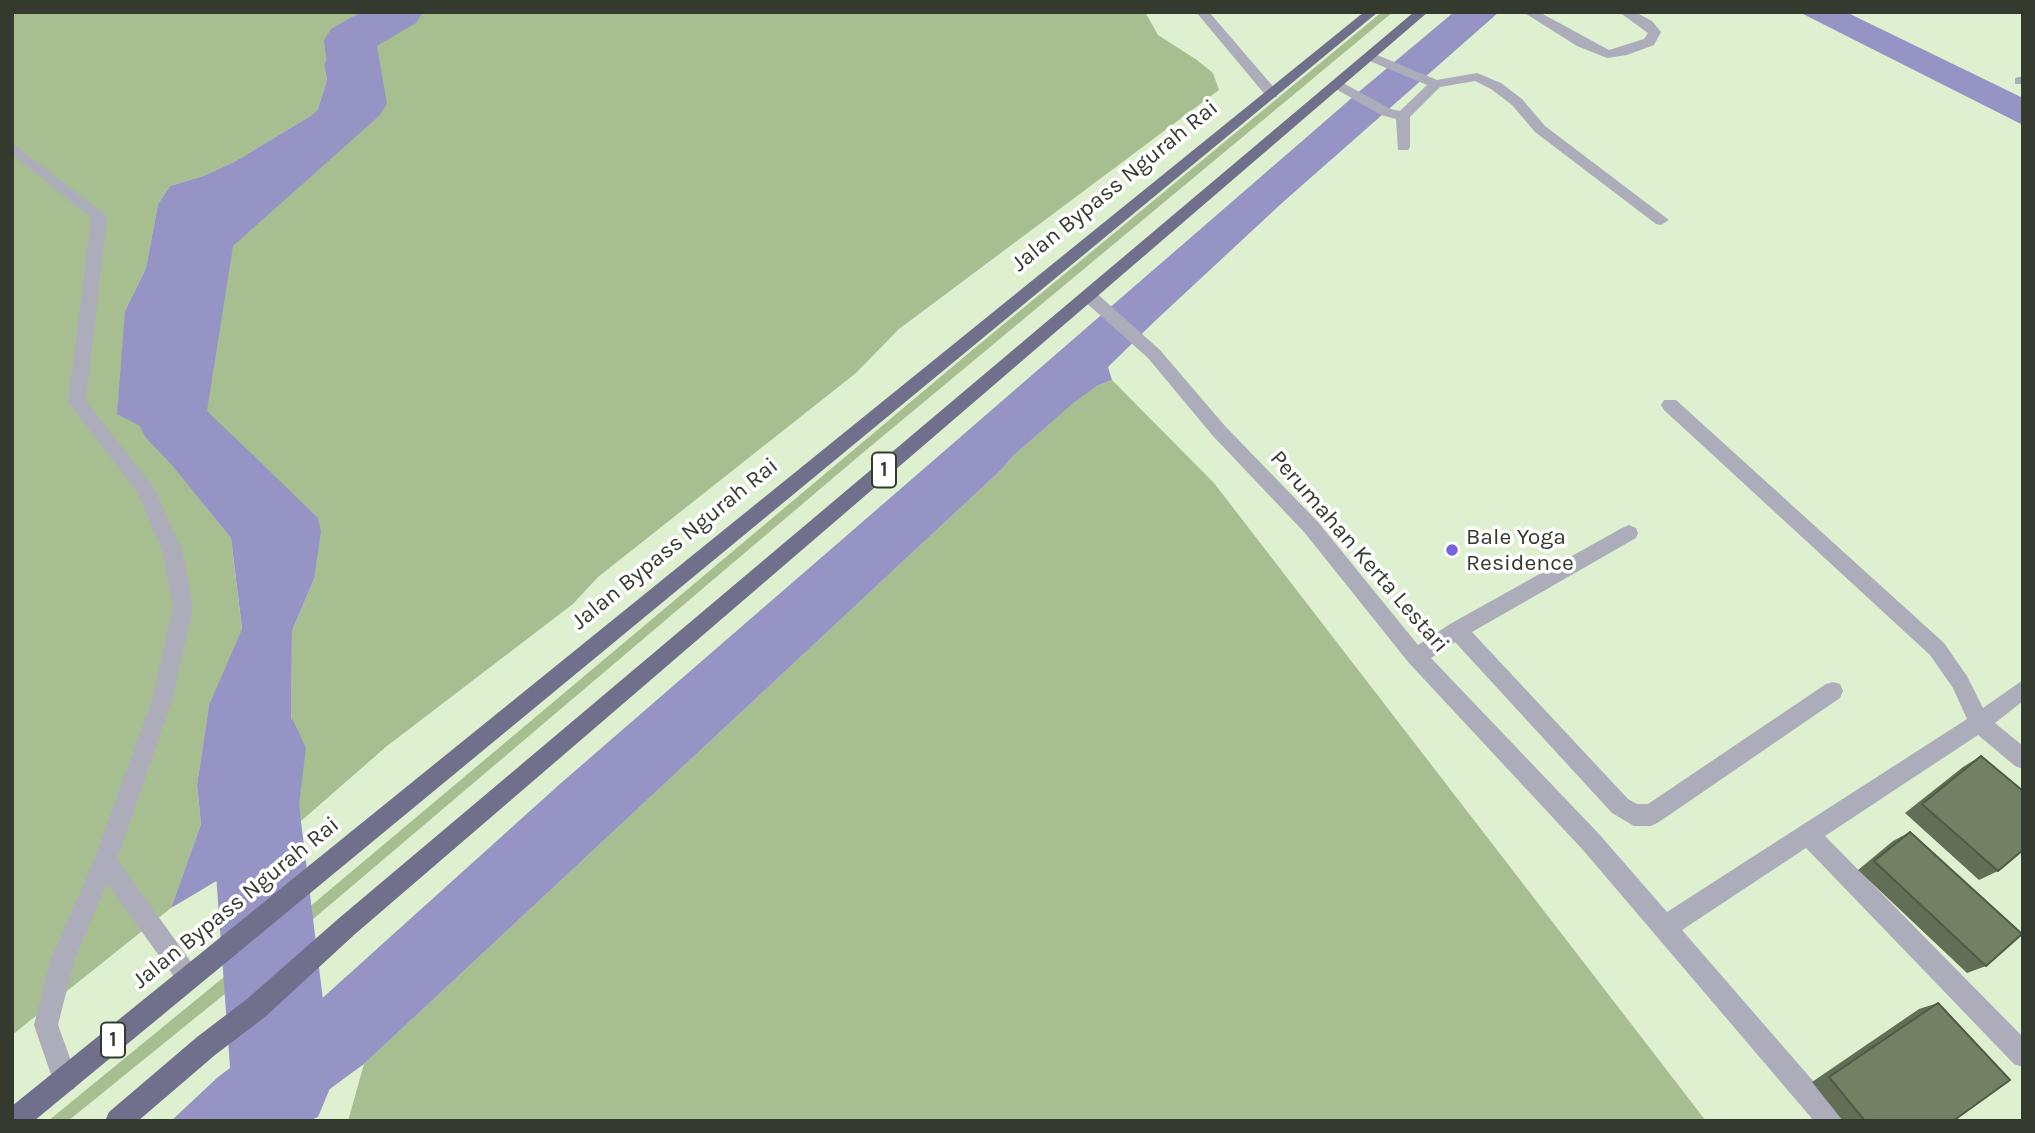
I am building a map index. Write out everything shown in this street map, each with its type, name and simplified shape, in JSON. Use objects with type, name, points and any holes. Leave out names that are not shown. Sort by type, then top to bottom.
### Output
[{"type":"highway","name":"Jalan Bypass Ngurah Rai","points":[[15,1121],[189,976],[1372,12]]},
{"type":"highway","name":"1","points":[[118,1121],[205,1046],[256,1008],[346,927],[1088,295],[1342,88],[1370,56],[1422,12]]},
{"type":"street","points":[[1202,12],[1272,94]]},
{"type":"street","points":[[1529,12],[1606,54],[1622,52],[1649,42],[1655,32],[1647,24],[1625,12]]},
{"type":"street","points":[[1370,56],[1431,81],[1477,77],[1496,86],[1517,102],[1540,129],[1661,220]]},
{"type":"street","points":[[1403,147],[1403,117],[1431,81]]},
{"type":"street","points":[[1342,88],[1403,117]]},
{"type":"street","points":[[12,147],[99,216],[77,402],[145,488],[172,550],[183,607],[162,700],[105,861],[62,961],[46,1024],[65,1080]]},
{"type":"street","name":"Perumahan Kerta Lestari","points":[[1088,295],[1154,354],[1219,431],[1311,527],[1416,657],[1591,842],[1831,1121]]},
{"type":"street","points":[[1670,405],[1937,649],[1960,682],[1979,723],[2023,759]]},
{"type":"street","points":[[1416,657],[1457,630],[1629,533]]},
{"type":"street","points":[[1457,630],[1619,806],[1633,815],[1651,815],[1833,691]]},
{"type":"street","points":[[1665,926],[1979,723],[2023,689]]},
{"type":"street","points":[[1809,835],[2023,1055]]},
{"type":"street","points":[[105,861],[189,976]]},
{"type":"green space","points":[[12,12],[375,12],[336,32],[324,66],[327,80],[317,112],[234,162],[203,176],[170,186],[158,204],[146,268],[125,311],[140,425],[231,538],[242,630],[209,706],[197,785],[201,824],[171,908],[12,1035]]},
{"type":"green space","points":[[424,12],[1145,12],[1158,35],[1213,73],[1219,90],[899,329],[856,373],[598,577],[573,604],[387,746],[293,828],[274,821],[273,803],[291,741],[292,631],[314,579],[251,453],[234,451],[197,424],[163,382],[218,205],[239,186],[336,136],[365,110],[370,73],[368,58],[375,41],[393,26]]},
{"type":"green space","points":[[1382,12],[1393,12],[859,456],[226,993],[68,1121],[48,1121],[307,909],[970,352]]},
{"type":"green space","points":[[1112,380],[1214,483],[1706,1121],[348,1121],[364,1064],[1013,456],[1071,404],[1097,386]]},
{"type":"water","points":[[375,12],[424,12],[393,26],[375,41],[368,58],[370,73],[365,110],[336,136],[239,185],[218,205],[163,381],[197,424],[233,451],[251,453],[318,518],[321,532],[314,579],[292,631],[291,741],[273,803],[274,821],[293,828],[240,867],[171,908],[201,824],[197,785],[209,705],[242,629],[231,538],[140,426],[117,414],[125,311],[146,268],[158,204],[170,186],[203,176],[234,162],[317,112],[327,80],[324,66],[336,32]]},
{"type":"water","points":[[1454,12],[1499,12],[1282,203],[1155,321],[1108,367],[1112,380],[1097,386],[1072,404],[1013,456],[364,1064],[312,1102],[314,1121],[171,1121],[218,1077],[318,1002],[561,783]]},
{"type":"water","points":[[1799,12],[1846,12],[2023,98],[2023,125]]},
{"type":"building","points":[[1981,756],[2023,791],[2023,850],[1998,871],[1922,804]]},
{"type":"building","points":[[1910,832],[2022,934],[1986,966],[1874,861]]},
{"type":"building","points":[[1938,1003],[2010,1080],[1953,1121],[1865,1121],[1829,1077]]},
{"type":"waterway","points":[[229,477],[171,419],[203,239],[359,104],[350,40],[398,12]]},
{"type":"waterway","points":[[263,748],[255,805],[282,1081]]},
{"type":"place","name":"Bale Yoga Residence","points":[[1452,550]]}]
